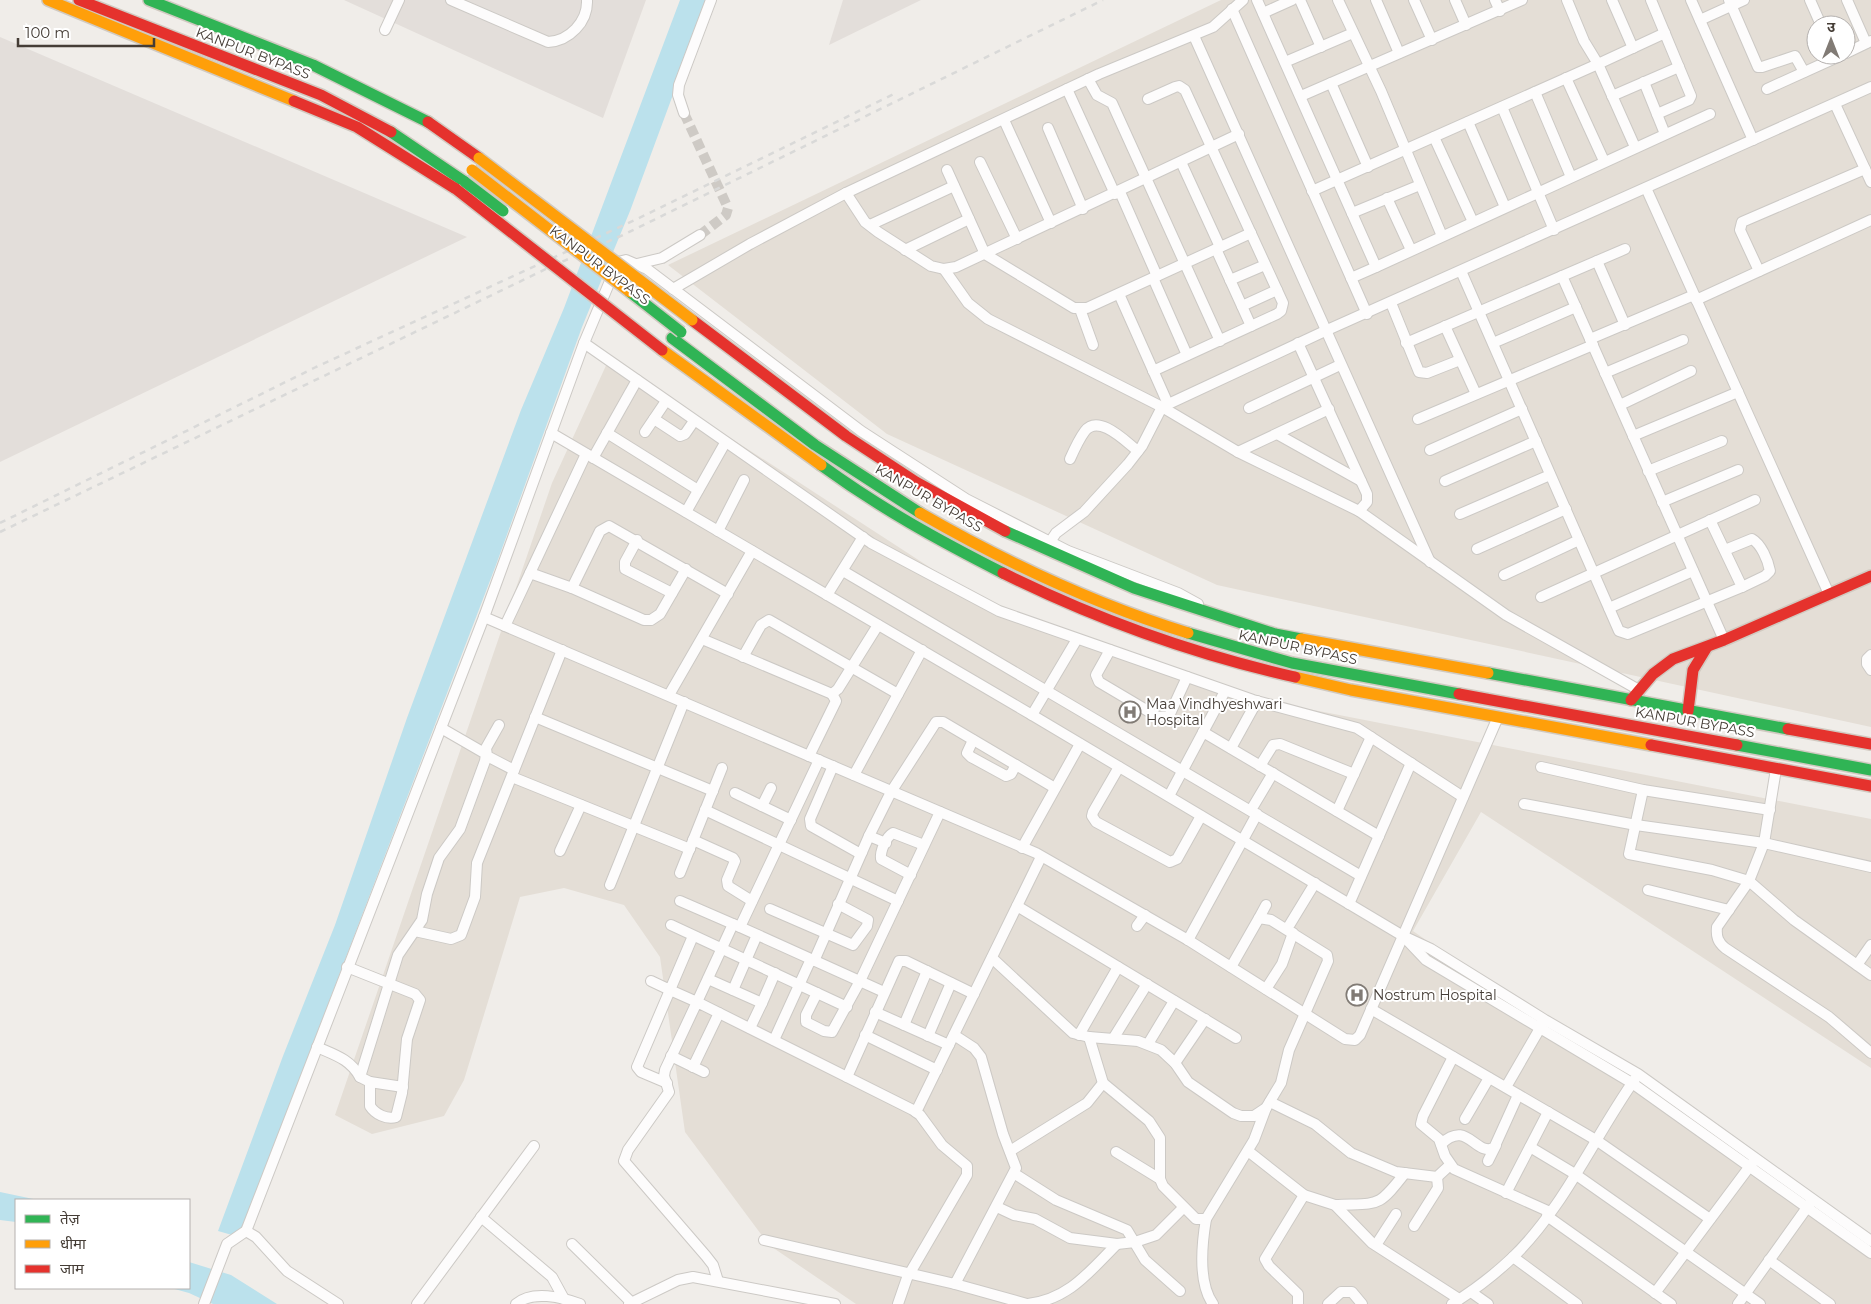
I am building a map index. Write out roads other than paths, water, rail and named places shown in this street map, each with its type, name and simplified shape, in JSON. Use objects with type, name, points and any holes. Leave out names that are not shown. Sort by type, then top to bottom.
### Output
[{"type":"main road","points":[[48,0],[357,127],[397,150],[456,189],[662,350],[858,492],[931,537],[1034,588],[1114,622],[1229,662],[1267,672],[1498,718],[1871,786]]},
{"type":"main road","name":"KANPUR BYPASS","points":[[79,0],[321,95],[403,138],[513,218]]},
{"type":"main road","points":[[149,0],[313,65],[425,120],[479,158],[854,441],[916,482],[1018,538],[1134,588],[1275,634],[1688,712],[1871,744]]},
{"type":"main road","name":"KANPUR BYPASS","points":[[243,52],[376,110]]},
{"type":"main road","name":"KANPUR BYPASS","points":[[468,167],[681,332],[778,402]]},
{"type":"main road","name":"KANPUR BYPASS","points":[[584,272],[864,478],[938,524],[1031,572],[1129,615],[1228,648],[1292,664],[1871,770]]},
{"type":"main road","name":"KANPUR BYPASS","points":[[834,443],[874,472],[941,515],[1045,565],[1137,605],[1234,637],[1297,653],[1871,758]]},
{"type":"main road","points":[[1631,700],[1664,663],[1724,640],[1871,576]]},
{"type":"main road","points":[[1688,712],[1693,670],[1707,647]]},
{"type":"street","points":[[385,30],[399,0]]},
{"type":"street","points":[[451,0],[548,42],[558,41],[571,34],[587,11],[588,0]]},
{"type":"street","points":[[684,113],[678,95],[679,85],[711,0]]},
{"type":"street","points":[[673,289],[750,244],[846,193],[1067,89],[1216,25],[1243,0]]},
{"type":"street","points":[[1257,0],[1376,267]]},
{"type":"street","points":[[1263,12],[1292,0]]},
{"type":"street","points":[[1300,0],[1321,46]]},
{"type":"street","points":[[1338,0],[1442,236]]},
{"type":"street","points":[[1376,0],[1399,53]]},
{"type":"street","points":[[1414,0],[1432,40]]},
{"type":"street","points":[[1455,0],[1466,25]]},
{"type":"street","points":[[1495,0],[1500,11]]},
{"type":"street","points":[[1300,96],[1522,0]]},
{"type":"street","points":[[1567,0],[1584,41],[1598,64],[1635,148]]},
{"type":"street","points":[[1612,0],[1634,48]]},
{"type":"street","points":[[1651,0],[1691,94],[1690,98],[1657,114]]},
{"type":"street","points":[[1691,0],[1753,140]]},
{"type":"street","points":[[1700,20],[1730,3],[1744,0]]},
{"type":"street","points":[[1810,0],[1817,15]]},
{"type":"street","points":[[1847,0],[1868,42],[1856,48]]},
{"type":"street","points":[[1730,3],[1758,66],[1762,68],[1795,56],[1804,72]]},
{"type":"street","points":[[1232,9],[1367,314]]},
{"type":"street","points":[[1285,62],[1353,32]]},
{"type":"street","points":[[1312,191],[1665,33]]},
{"type":"street","points":[[1194,36],[1430,563]]},
{"type":"street","points":[[1767,89],[1818,65]]},
{"type":"street","points":[[1612,96],[1679,67]]},
{"type":"street","points":[[1566,78],[1604,162]]},
{"type":"street","points":[[1088,80],[1097,95],[1112,103],[1220,341]]},
{"type":"street","points":[[1644,82],[1665,134]]},
{"type":"street","points":[[1331,83],[1368,167]]},
{"type":"street","points":[[1148,100],[1175,87],[1182,87],[1185,90],[1283,303],[1281,311],[1153,371]]},
{"type":"street","points":[[1050,542],[1056,533],[1084,512],[1138,451],[1165,406],[1298,343],[1367,314],[1871,87]]},
{"type":"street","points":[[1067,89],[1155,277],[1187,356]]},
{"type":"street","points":[[1535,92],[1571,177]]},
{"type":"street","points":[[1835,104],[1871,182]]},
{"type":"street","points":[[1502,107],[1554,230]]},
{"type":"street","points":[[1351,278],[1710,114]]},
{"type":"street","points":[[1004,120],[1051,223]]},
{"type":"street","points":[[1468,122],[1505,207]]},
{"type":"street","points":[[1048,128],[1084,209]]},
{"type":"street","points":[[846,193],[870,225],[931,266],[944,270],[956,267],[1084,209],[1239,134]]},
{"type":"street","points":[[1434,137],[1473,222]]},
{"type":"street","points":[[980,162],[1017,239]]},
{"type":"street","points":[[1181,162],[1251,326]]},
{"type":"street","points":[[1759,271],[1740,230],[1742,222],[1865,169]]},
{"type":"street","points":[[947,170],[985,254],[1068,306],[1080,309],[1087,308],[1251,233]]},
{"type":"street","points":[[1352,213],[1420,185]]},
{"type":"street","points":[[870,225],[954,186]]},
{"type":"street","points":[[1646,188],[1829,594]]},
{"type":"street","points":[[1387,198],[1411,250]]},
{"type":"street","points":[[905,250],[969,219]]},
{"type":"street","points":[[1418,419],[1509,380],[1625,325],[1759,271],[1871,220]]},
{"type":"street","points":[[637,264],[662,258],[700,235]]},
{"type":"street","points":[[1406,343],[1625,249]]},
{"type":"street","points":[[204,1304],[225,1248],[234,1238],[246,1231],[484,617],[584,343],[618,262],[626,260],[647,269],[861,431],[966,499],[1050,542],[1095,562],[1178,593],[1198,603],[1213,615]]},
{"type":"street","points":[[1596,261],[1625,325]]},
{"type":"street","points":[[1230,280],[1265,265]]},
{"type":"street","points":[[944,270],[968,303],[988,319],[1165,406],[1238,452],[1359,511],[1506,615],[1639,690]]},
{"type":"street","points":[[1461,271],[1619,632],[1628,634],[1742,587],[1766,576],[1770,571],[1758,543],[1752,538],[1725,550]]},
{"type":"street","points":[[1562,276],[1724,640]]},
{"type":"street","points":[[1242,306],[1276,290]]},
{"type":"street","points":[[1118,294],[1153,371],[1165,406]]},
{"type":"street","points":[[1391,303],[1419,372],[1427,373],[1460,360]]},
{"type":"street","points":[[1493,343],[1576,307]]},
{"type":"street","points":[[1080,309],[1093,345]]},
{"type":"street","points":[[1445,326],[1476,394]]},
{"type":"street","points":[[1605,373],[1683,340]]},
{"type":"street","points":[[584,343],[725,443],[863,537],[999,611],[1225,691],[1357,728],[1463,797]]},
{"type":"street","points":[[1298,343],[1368,498],[1365,506],[1359,511]]},
{"type":"street","points":[[1249,408],[1340,365]]},
{"type":"street","points":[[1620,405],[1691,371]]},
{"type":"street","points":[[505,626],[590,456],[607,433],[637,380]]},
{"type":"street","points":[[1633,436],[1738,392]]},
{"type":"street","points":[[645,432],[666,401]]},
{"type":"street","points":[[1430,450],[1522,409]]},
{"type":"street","points":[[1238,452],[1329,410]]},
{"type":"street","points":[[654,419],[680,436],[685,434],[694,421]]},
{"type":"street","points":[[1070,459],[1086,430],[1095,426],[1110,430],[1138,451]]},
{"type":"street","points":[[552,433],[1403,936],[1426,960],[1543,1024],[1635,1078],[1810,1204],[1866,1241],[1871,1254]]},
{"type":"street","points":[[607,433],[698,490]]},
{"type":"street","points":[[1276,434],[1361,481]]},
{"type":"street","points":[[1445,481],[1536,441]]},
{"type":"street","points":[[1648,470],[1722,441]]},
{"type":"street","points":[[686,512],[725,443]]},
{"type":"street","points":[[1662,502],[1738,470]]},
{"type":"street","points":[[1460,514],[1550,475]]},
{"type":"street","points":[[718,531],[744,480]]},
{"type":"street","points":[[1541,597],[1755,500]]},
{"type":"street","points":[[1477,549],[1566,509]]},
{"type":"street","points":[[1710,520],[1742,587]]},
{"type":"street","points":[[572,588],[600,531],[604,527],[615,527],[728,594]]},
{"type":"street","points":[[827,595],[863,537]]},
{"type":"street","points":[[636,540],[625,562],[625,569],[672,592]]},
{"type":"street","points":[[1504,575],[1579,540]]},
{"type":"street","points":[[669,695],[752,551]]},
{"type":"street","points":[[530,573],[572,588],[644,620],[651,620],[660,614],[686,569]]},
{"type":"street","points":[[843,571],[1046,691],[1183,769],[1361,876]]},
{"type":"street","points":[[1609,608],[1693,571]]},
{"type":"street","points":[[484,617],[669,695],[1041,857],[1188,940],[1345,1039],[1355,1040],[1360,1035],[1372,1009],[1498,718]]},
{"type":"street","points":[[743,657],[761,625],[769,620],[898,694]]},
{"type":"street","points":[[832,694],[838,689],[878,625]]},
{"type":"street","points":[[702,639],[832,694],[836,701],[809,756]]},
{"type":"street","points":[[1032,715],[1077,639]]},
{"type":"street","points":[[415,931],[451,939],[461,935],[475,897],[477,863],[562,650]]},
{"type":"street","points":[[854,775],[922,650]]},
{"type":"street","points":[[1110,650],[1097,671],[1096,675],[1099,682],[1158,717],[1169,716],[1187,677]]},
{"type":"street","points":[[1871,656],[1867,659],[1867,664],[1871,670]]},
{"type":"street","points":[[1169,796],[1225,691]]},
{"type":"street","points":[[1230,748],[1257,701]]},
{"type":"street","points":[[610,885],[684,702]]},
{"type":"street","points":[[535,718],[713,792]]},
{"type":"street","points":[[774,1040],[891,792],[936,722],[944,722],[1056,788]]},
{"type":"street","points":[[499,725],[486,748],[487,756],[513,774],[581,805],[634,826],[733,858],[735,861],[727,880],[728,886],[752,900]]},
{"type":"street","points":[[360,1077],[388,983],[402,946],[422,920],[427,894],[439,858],[460,829],[485,761],[486,754],[441,728]]},
{"type":"street","points":[[1203,732],[1379,836]]},
{"type":"street","points":[[1337,812],[1370,737]]},
{"type":"street","points":[[973,740],[967,753],[971,758],[1006,776],[1011,774],[1016,765]]},
{"type":"street","points":[[1022,848],[1080,744]]},
{"type":"street","points":[[1260,766],[1276,744],[1354,774]]},
{"type":"street","points":[[718,1281],[710,1260],[624,1161],[628,1150],[669,1092],[664,1070],[721,949],[752,900],[819,760]]},
{"type":"street","points":[[1349,904],[1411,763]]},
{"type":"street","points":[[833,766],[809,823],[816,830],[859,854],[862,852]]},
{"type":"street","points":[[1119,767],[1092,816],[1096,822],[1170,862],[1177,858],[1201,816]]},
{"type":"street","points":[[1541,767],[1644,790],[1770,810]]},
{"type":"street","points":[[680,874],[722,768]]},
{"type":"street","points":[[1776,769],[1764,843],[1749,881],[1717,928],[1720,943],[1829,1017],[1871,1053]]},
{"type":"street","points":[[1188,940],[1243,840],[1273,773]]},
{"type":"street","points":[[762,806],[771,788]]},
{"type":"street","points":[[1644,790],[1629,854],[1712,870],[1749,881],[1794,920],[1871,975]]},
{"type":"street","points":[[735,793],[791,820]]},
{"type":"street","points":[[1524,804],[1636,825],[1764,843],[1871,867]]},
{"type":"street","points":[[560,851],[581,805]]},
{"type":"street","points":[[705,810],[898,901]]},
{"type":"street","points":[[817,993],[806,1015],[806,1022],[809,1025],[832,1032],[860,981],[940,812]]},
{"type":"street","points":[[911,874],[881,859],[886,843],[893,832],[924,846]]},
{"type":"street","points":[[869,836],[886,843]]},
{"type":"street","points":[[916,1112],[1041,857]]},
{"type":"street","points":[[1266,989],[1282,964],[1290,931],[1315,883]]},
{"type":"street","points":[[1648,890],[1729,910]]},
{"type":"street","points":[[680,901],[884,992]]},
{"type":"street","points":[[770,909],[853,946],[867,926],[866,918],[838,904]]},
{"type":"street","points":[[1231,967],[1266,905]]},
{"type":"street","points":[[1017,906],[1236,1038]]},
{"type":"street","points":[[1137,926],[1144,915]]},
{"type":"street","points":[[1213,1304],[1208,1294],[1202,1258],[1206,1219],[1248,1151],[1268,1105],[1281,1082],[1289,1050],[1328,961],[1327,955],[1290,931],[1271,920],[1259,918]]},
{"type":"street","points":[[670,925],[847,1006]]},
{"type":"street","points":[[732,990],[757,935]]},
{"type":"street","points":[[667,1083],[641,1072],[637,1067],[693,936]]},
{"type":"street","points":[[1857,965],[1871,945]]},
{"type":"street","points":[[992,958],[1073,1033],[1148,1044],[1160,1050],[1175,1063],[1188,1082],[1241,1116],[1254,1116],[1268,1105]]},
{"type":"street","points":[[847,1077],[899,961],[906,961],[974,994]]},
{"type":"street","points":[[1118,966],[1084,1036],[1103,1083],[1156,1129],[1162,1145],[1160,1179],[1163,1186],[1196,1219],[1206,1219]]},
{"type":"street","points":[[348,967],[415,994],[420,1000],[407,1039],[403,1087],[396,1117],[389,1118],[374,1112],[370,1106],[370,1082]]},
{"type":"street","points":[[904,1025],[927,971]]},
{"type":"street","points":[[750,1028],[775,974]]},
{"type":"street","points":[[708,979],[762,1003]]},
{"type":"street","points":[[651,981],[750,1028],[916,1112],[942,1145],[967,1166],[968,1170],[910,1273],[898,1304]]},
{"type":"street","points":[[928,1036],[951,983]]},
{"type":"street","points":[[1113,1039],[1147,984]]},
{"type":"street","points":[[1148,1044],[1174,1000]]},
{"type":"street","points":[[1372,1009],[1596,1140],[1710,1219]]},
{"type":"street","points":[[875,1012],[928,1036],[952,1040],[974,1048],[981,1057],[1003,1134],[1016,1168],[1015,1174],[955,1284]]},
{"type":"street","points":[[693,1067],[719,1013]]},
{"type":"street","points":[[1175,1063],[1205,1019]]},
{"type":"street","points":[[1506,1088],[1543,1024]]},
{"type":"street","points":[[865,1035],[937,1070]]},
{"type":"street","points":[[317,1047],[347,1060],[356,1068],[360,1077],[370,1082],[403,1087]]},
{"type":"street","points":[[671,1056],[704,1072]]},
{"type":"street","points":[[1453,1057],[1421,1121],[1423,1127],[1436,1136],[1450,1165],[1462,1174],[1549,1214],[1671,1304]]},
{"type":"street","points":[[1465,1119],[1489,1078]]},
{"type":"street","points":[[1335,1205],[1376,1245],[1456,1302],[1513,1257],[1549,1214],[1635,1078]]},
{"type":"street","points":[[1010,1151],[1087,1103],[1103,1083]]},
{"type":"street","points":[[1488,1161],[1518,1095]]},
{"type":"street","points":[[1268,1105],[1315,1124],[1351,1153],[1385,1168],[1405,1174],[1437,1177],[1450,1165]]},
{"type":"street","points":[[1506,1193],[1548,1112]]},
{"type":"street","points":[[1441,1144],[1450,1136],[1457,1134],[1488,1149],[1496,1145]]},
{"type":"street","points":[[418,1304],[534,1146]]},
{"type":"street","points":[[1530,1147],[1575,1174],[1760,1304]]},
{"type":"street","points":[[1248,1151],[1304,1195],[1335,1205],[1378,1203],[1386,1198],[1405,1174]]},
{"type":"street","points":[[1116,1152],[1160,1179]]},
{"type":"street","points":[[1655,1293],[1753,1162]]},
{"type":"street","points":[[1015,1174],[1064,1204],[1127,1230],[1141,1256],[1180,1291]]},
{"type":"street","points":[[1414,1226],[1438,1188],[1437,1177]]},
{"type":"street","points":[[1298,1304],[1298,1294],[1269,1266],[1265,1259],[1304,1195]]},
{"type":"street","points":[[1738,1304],[1810,1204]]},
{"type":"street","points":[[997,1207],[1014,1215],[1035,1219],[1070,1238],[1117,1244],[1134,1242],[1162,1230],[1183,1208]]},
{"type":"street","points":[[1376,1245],[1396,1214]]},
{"type":"street","points":[[481,1217],[552,1277],[564,1299]]},
{"type":"street","points":[[246,1231],[261,1242],[288,1271],[338,1304]]},
{"type":"street","points":[[764,1240],[910,1273],[1028,1304],[1051,1300],[1063,1294],[1117,1244]]},
{"type":"street","points":[[572,1244],[630,1303],[684,1278],[718,1281],[835,1304]]},
{"type":"street","points":[[1513,1257],[1577,1304]]},
{"type":"street","points":[[1769,1260],[1830,1304]]},
{"type":"street","points":[[1328,1304],[1341,1292],[1352,1292],[1362,1304]]},
{"type":"street","points":[[1471,1292],[1488,1304]]},
{"type":"street","points":[[516,1304],[529,1296],[564,1299],[580,1304]]},
{"type":"water","points":[[680,0],[708,0],[630,211],[582,327],[496,565],[239,1237],[218,1231],[283,1056],[335,925],[407,718],[521,410],[564,308]]},
{"type":"water","points":[[0,1192],[33,1199],[15,1199],[15,1222],[0,1220]]},
{"type":"water","points":[[190,1262],[231,1275],[277,1304],[213,1304],[189,1293],[175,1289],[190,1289]]},
{"type":"tunnel","points":[[684,113],[728,208],[726,215],[700,235]]},
{"type":"railway","points":[[0,532],[548,268],[623,235],[1103,0]]},
{"type":"railway","points":[[0,523],[316,367],[635,220],[896,93]]},
{"type":"place","name":"Maa Vindhyeshwari Hospital","points":[[1130,712]]},
{"type":"place","name":"Nostrum Hospital","points":[[1357,995]]}]
